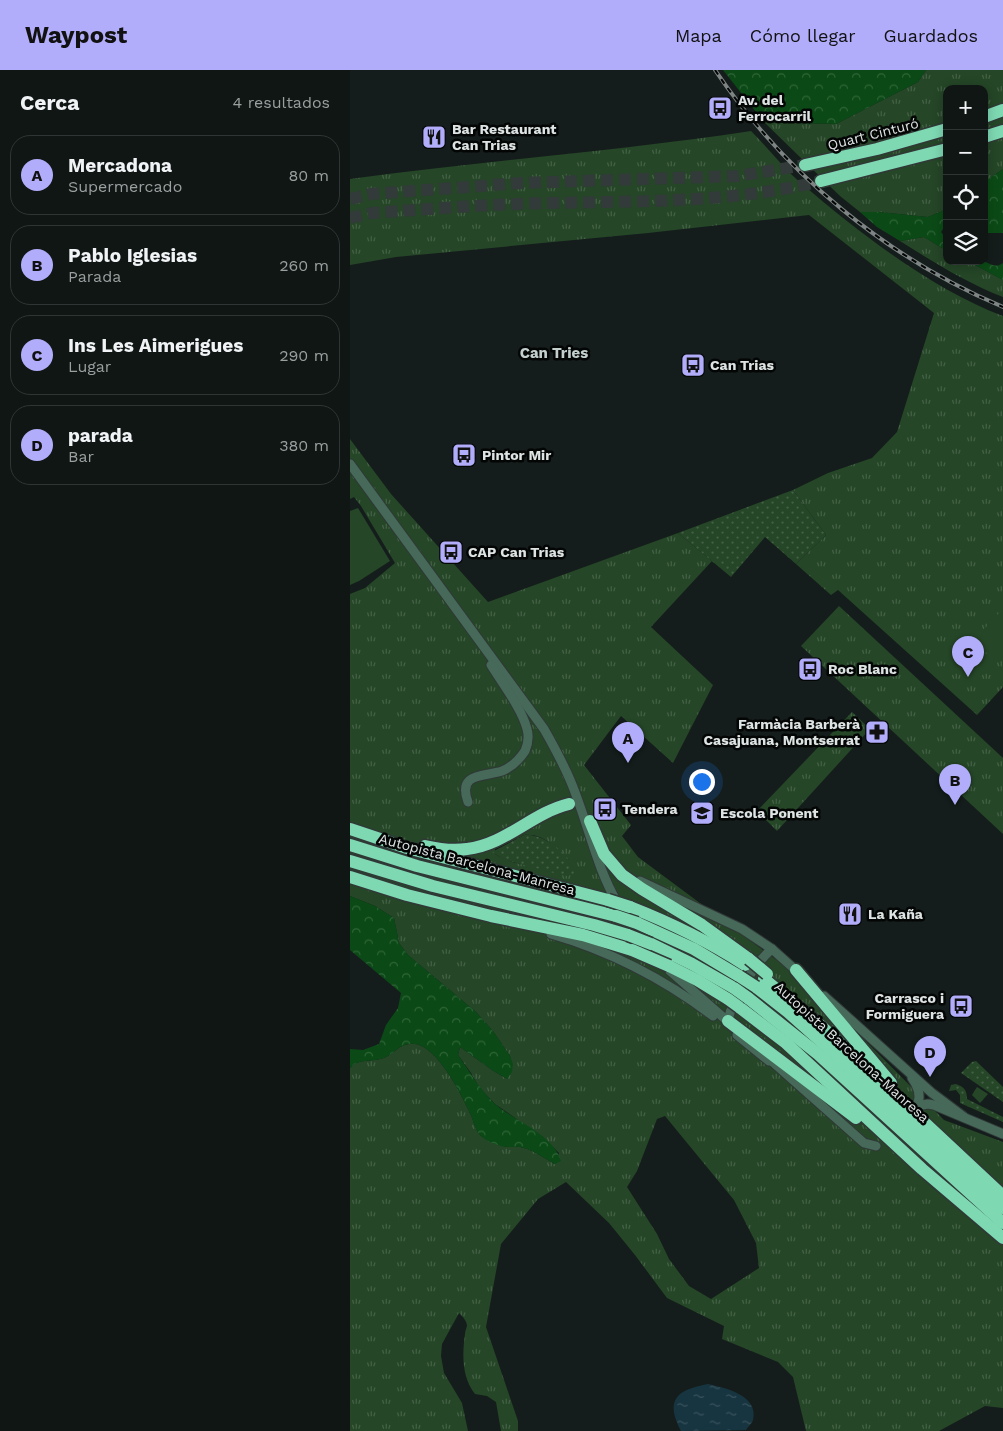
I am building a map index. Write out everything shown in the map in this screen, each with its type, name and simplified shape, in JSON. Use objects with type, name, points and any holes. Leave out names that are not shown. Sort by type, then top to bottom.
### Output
[{"type":"highway","points":[[988,116],[1003,110]]},
{"type":"highway","name":"Quart Cinturó","points":[[806,166],[877,149],[944,130]]},
{"type":"highway","points":[[988,136],[1003,131]]},
{"type":"highway","points":[[821,181],[943,150]]},
{"type":"highway","points":[[350,823],[399,840],[452,850],[467,849],[486,844],[533,818],[573,801]]},
{"type":"highway","points":[[590,822],[604,854],[622,875],[702,925],[762,980],[783,993],[917,1106],[1003,1196]]},
{"type":"highway","points":[[350,829],[407,848],[630,907],[692,934],[748,966]]},
{"type":"highway","name":"Autopista Barcelona-Manresa","points":[[350,845],[417,866],[616,916],[637,923],[694,949],[748,966],[788,1012],[1003,1208]]},
{"type":"highway","name":"Autopista Barcelona-Manresa","points":[[350,861],[433,886],[594,925],[651,944],[692,964],[731,994],[818,1054],[1003,1223]]},
{"type":"highway","points":[[350,877],[407,895],[491,916],[583,935],[632,950],[731,994]]},
{"type":"highway","points":[[796,970],[907,1101],[917,1106]]},
{"type":"highway","points":[[744,1003],[880,1130],[1003,1238]]},
{"type":"highway","points":[[728,1021],[870,1128],[912,1163],[922,1168]]},
{"type":"street","points":[[350,464],[544,729],[561,760],[573,801],[610,890],[629,923],[663,965],[864,1143],[876,1146]]},
{"type":"street","points":[[467,624],[522,716],[527,728],[528,738],[526,748],[516,763],[502,771],[482,774],[468,782],[465,788],[468,802]]},
{"type":"street","points":[[573,801],[590,822],[610,856],[637,879],[742,929],[772,949],[947,1105],[964,1117]]},
{"type":"street","points":[[491,916],[565,938],[602,952],[643,971],[704,1009],[782,1071]]},
{"type":"street","points":[[728,1021],[748,966],[772,949]]},
{"type":"street","points":[[748,966],[774,958],[784,960]]},
{"type":"street","points":[[906,1069],[919,1094],[917,1106],[934,1105],[1003,1134]]},
{"type":"green space","points":[[723,70],[926,70],[918,82],[836,124],[764,122]]},
{"type":"green space","points":[[926,70],[1003,70],[1003,169],[988,179],[988,85],[943,85],[943,211],[928,217],[860,212],[840,196],[764,122],[836,124],[918,82]]},
{"type":"green space","points":[[751,131],[794,177],[872,240],[950,291],[1003,316],[1003,687],[977,715],[838,590],[831,595],[796,564],[826,535],[793,490],[828,473],[872,458],[897,432],[934,313],[809,215],[648,233],[396,257],[350,265],[350,179]]},
{"type":"green space","points":[[1003,169],[1003,233],[988,233],[988,179]]},
{"type":"green space","points":[[943,211],[943,229],[941,232],[943,234],[943,249],[924,237],[900,241],[877,227],[860,212],[879,212],[928,217]]},
{"type":"green space","points":[[924,237],[943,249],[943,265],[975,265],[1003,280],[1003,297],[963,279],[900,241]]},
{"type":"green space","points":[[988,263],[995,266],[1003,263],[1003,280],[975,265],[988,265]]},
{"type":"green space","points":[[350,439],[391,494],[488,602],[678,533],[712,561],[651,627],[713,685],[673,763],[621,716],[584,765],[631,825],[622,836],[638,857],[782,964],[850,1025],[944,1120],[1003,1142],[1003,1408],[985,1406],[939,1431],[806,1431],[793,1377],[778,1362],[722,1339],[724,1326],[667,1298],[609,1223],[566,1182],[538,1199],[501,1244],[486,1327],[518,1421],[518,1431],[501,1431],[496,1402],[487,1396],[475,1394],[471,1388],[465,1374],[463,1358],[467,1324],[459,1313],[442,1344],[441,1356],[444,1373],[462,1403],[468,1431],[350,1431],[350,1068],[358,1062],[386,1057],[399,1047],[405,1045],[419,1045],[438,1059],[446,1070],[461,1095],[481,1136],[502,1146],[528,1149],[555,1164],[559,1153],[543,1137],[495,1104],[479,1087],[458,1055],[460,1047],[507,1079],[512,1064],[510,1056],[493,1031],[476,1012],[408,955],[399,943],[394,918],[375,906],[350,896],[350,594],[365,588],[395,563],[361,506],[354,497],[350,499]],"holes":[[[524,835],[537,836],[543,839],[569,860],[540,864],[522,864],[504,859],[495,854],[495,849]],[[665,1116],[734,1200],[756,1243],[759,1268],[711,1299],[689,1286],[669,1259],[657,1234],[627,1187],[637,1171],[657,1119]]]},
{"type":"green space","points":[[793,490],[826,535],[796,564],[765,537],[731,577],[678,533]]},
{"type":"green space","points":[[358,508],[390,561],[350,585],[350,511]]},
{"type":"green space","points":[[839,606],[1003,758],[1003,834],[801,646]]},
{"type":"green space","points":[[1003,609],[1003,656],[997,662],[973,641]]},
{"type":"green space","points":[[852,712],[870,729],[777,831],[757,811]]},
{"type":"green space","points":[[524,835],[539,837],[555,846],[568,858],[575,872],[573,875],[565,876],[505,860],[492,852]]},
{"type":"green space","points":[[350,896],[375,906],[394,918],[399,943],[408,955],[476,1012],[493,1031],[510,1056],[513,1064],[512,1072],[507,1079],[460,1047],[458,1055],[490,1099],[542,1136],[551,1144],[561,1161],[555,1164],[528,1149],[502,1146],[490,1142],[481,1136],[461,1095],[446,1070],[438,1059],[419,1045],[409,1044],[399,1047],[386,1057],[358,1062],[350,1068],[350,1049],[363,1050],[379,1044],[386,1025],[398,1008],[401,993],[350,950]]},
{"type":"green space","points":[[976,1061],[1003,1087],[1003,1102],[961,1073],[972,1062]]},
{"type":"green space","points":[[956,1084],[964,1089],[967,1099],[1003,1117],[1003,1122],[960,1103],[960,1095],[956,1090],[949,1091],[951,1085]]},
{"type":"green space","points":[[977,1087],[988,1094],[980,1103],[972,1095]]},
{"type":"water","points":[[708,1384],[739,1394],[751,1404],[753,1420],[746,1430],[681,1431],[674,1411],[676,1398],[681,1393],[697,1386]]},
{"type":"tunnel","points":[[350,199],[371,194],[521,183],[738,176],[805,165]]},
{"type":"tunnel","points":[[350,218],[372,213],[483,206],[686,200],[754,193],[821,181]]},
{"type":"railway","points":[[715,70],[773,144],[806,178],[842,209],[879,238],[919,264],[960,287],[1003,307]]},
{"type":"place","name":"Av. del Ferrocarril","points":[[720,108]]},
{"type":"place","name":"Bar Restaurant Can Trias","points":[[434,137]]},
{"type":"place","name":"Can Trias","points":[[693,365]]},
{"type":"place","name":"Pintor Mir","points":[[464,455]]},
{"type":"place","name":"CAP Can Trias","points":[[451,552]]},
{"type":"place","name":"Roc Blanc","points":[[810,669]]},
{"type":"place","name":"Ins Les Aimerigues","points":[[968,677]]},
{"type":"place","name":"Farmàcia Barberà Casajuana, Montserrat","points":[[877,732]]},
{"type":"place","name":"Mercadona","points":[[628,763]]},
{"type":"place","name":"Pablo Iglesias","points":[[955,805]]},
{"type":"place","name":"Tendera","points":[[605,809]]},
{"type":"place","name":"Escola Ponent","points":[[702,813]]},
{"type":"place","name":"La Kaña","points":[[850,914]]},
{"type":"place","name":"Carrasco i Formiguera","points":[[961,1006]]},
{"type":"place","name":"parada","points":[[930,1077]]},
{"type":"district","name":"Can Tries","points":[[554,353]]}]
